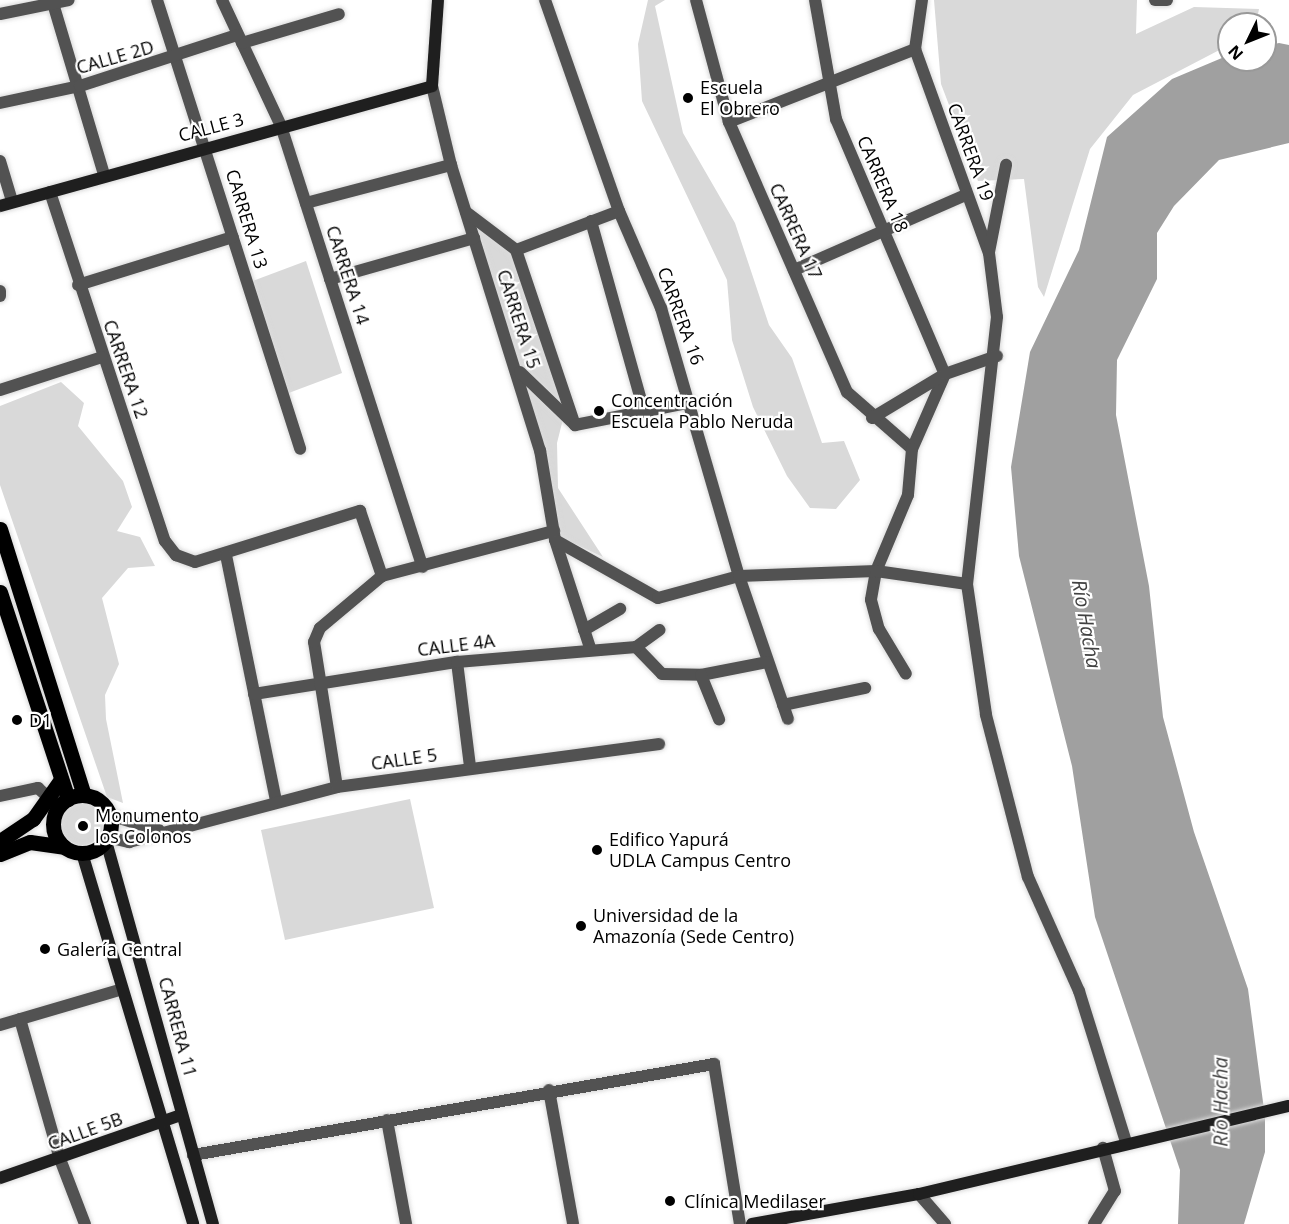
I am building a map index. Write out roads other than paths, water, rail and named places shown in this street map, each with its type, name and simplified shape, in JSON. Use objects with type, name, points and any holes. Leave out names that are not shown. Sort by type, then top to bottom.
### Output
[{"type":"main road","name":"CARRERA 15","points":[[432,86],[438,0]]},
{"type":"main road","name":"CALLE 3","points":[[0,206],[104,174],[206,151],[281,126],[432,86]]},
{"type":"main road","points":[[0,529],[84,795]]},
{"type":"main road","points":[[0,592],[60,781],[59,801],[53,823],[64,847]]},
{"type":"main road","points":[[0,841],[59,801],[84,795],[94,798],[109,814],[106,839],[82,853],[64,847],[30,842],[0,854]]},
{"type":"main road","name":"CARRERA 11","points":[[106,839],[213,1224]]},
{"type":"main road","points":[[82,853],[193,1224]]},
{"type":"main road","points":[[752,1224],[919,1194],[1126,1142],[1284,1106]]},
{"type":"main road","name":"CALLE 5B","points":[[0,1178],[60,1160],[181,1115]]},
{"type":"street","points":[[0,14],[52,1],[69,0]]},
{"type":"street","name":"CARRERA 13","points":[[157,0],[300,449]]},
{"type":"street","name":"CARRERA 14","points":[[222,0],[281,126],[423,567]]},
{"type":"street","name":"CARRERA 16","points":[[546,0],[619,211],[661,308],[692,402],[739,576],[788,719]]},
{"type":"street","name":"CARRERA 17","points":[[696,0],[729,122],[848,392],[872,418],[912,449]]},
{"type":"street","name":"CARRERA 18","points":[[815,0],[826,85],[945,374]]},
{"type":"street","name":"CARRERA 19","points":[[922,0],[915,49],[966,195],[989,253],[997,317],[997,356],[967,584],[1003,795],[1028,877],[1079,991],[1126,1142]]},
{"type":"street","points":[[1155,0],[1167,0]]},
{"type":"street","points":[[52,1],[80,86],[104,174]]},
{"type":"street","name":"CALLE 2D","points":[[0,103],[80,86],[239,39],[339,14]]},
{"type":"street","points":[[729,122],[915,49]]},
{"type":"street","name":"CARRERA 15","points":[[432,86],[451,165],[540,450],[554,535],[590,648]]},
{"type":"street","points":[[0,161],[12,201]]},
{"type":"street","points":[[306,203],[451,165]]},
{"type":"street","points":[[989,253],[1006,165]]},
{"type":"street","name":"CARRERA 12","points":[[50,192],[78,285],[165,541],[177,555],[195,562],[226,555]]},
{"type":"street","points":[[794,270],[966,195]]},
{"type":"street","points":[[465,211],[516,250],[575,425]]},
{"type":"street","points":[[516,250],[619,211]]},
{"type":"street","points":[[591,221],[644,411]]},
{"type":"street","points":[[78,285],[233,237]]},
{"type":"street","points":[[330,279],[474,238]]},
{"type":"street","points":[[0,291],[0,296]]},
{"type":"street","points":[[872,418],[945,374],[997,356]]},
{"type":"street","points":[[0,390],[102,357]]},
{"type":"street","points":[[516,368],[575,425]]},
{"type":"street","points":[[906,674],[877,619],[871,600],[876,571],[909,495],[912,449],[945,374]]},
{"type":"street","points":[[575,425],[692,402]]},
{"type":"street","points":[[276,800],[226,555],[360,512],[382,576]]},
{"type":"street","points":[[337,787],[314,634],[382,576],[554,535],[658,598],[739,576],[876,571],[967,584]]},
{"type":"street","points":[[584,630],[620,609]]},
{"type":"street","points":[[659,630],[636,647],[663,674],[700,675],[767,662]]},
{"type":"street","name":"CALLE 4A","points":[[254,694],[321,681],[457,662],[590,648],[636,647]]},
{"type":"street","points":[[457,662],[470,767]]},
{"type":"street","points":[[700,675],[719,719]]},
{"type":"street","points":[[783,705],[865,687]]},
{"type":"street","name":"CALLE 5","points":[[106,839],[129,842],[159,830],[337,787],[470,767],[659,744]]},
{"type":"street","points":[[0,796],[27,786],[59,801]]},
{"type":"street","points":[[109,814],[159,830]]},
{"type":"street","points":[[0,1025],[123,989]]},
{"type":"street","points":[[20,1019],[60,1160],[85,1224]]},
{"type":"street","points":[[193,1155],[549,1090],[714,1064],[740,1224]]},
{"type":"street","points":[[549,1090],[573,1224]]},
{"type":"street","points":[[387,1120],[406,1224]]},
{"type":"street","points":[[1094,1224],[1115,1191],[1102,1148]]},
{"type":"street","points":[[919,1194],[945,1224]]},
{"type":"water","name":"Río Hacha","points":[[1277,43],[1289,45],[1289,143],[1219,160],[1174,206],[1157,233],[1157,279],[1117,360],[1116,415],[1149,586],[1163,717],[1194,832],[1248,989],[1265,1117],[1265,1152],[1244,1224],[1178,1224],[1180,1170],[1095,917],[1072,766],[1019,556],[1011,467],[1030,352],[1079,250],[1107,137],[1172,79],[1217,60],[1217,72],[1277,72]]},
{"type":"place","name":"Escuela El Obrero","points":[[688,98]]},
{"type":"place","name":"Concentración Escuela Pablo Neruda","points":[[599,411]]},
{"type":"place","name":"D1","points":[[17,720]]},
{"type":"place","name":"Monumento los Colonos","points":[[83,826]]},
{"type":"place","name":"Edifico Yapurá UDLA Campus Centro","points":[[597,850]]},
{"type":"place","name":"Universidad de la Amazonía (Sede Centro)","points":[[581,926]]},
{"type":"place","name":"Galería Central","points":[[45,949]]},
{"type":"place","name":"Clínica Medilaser","points":[[670,1201]]}]
